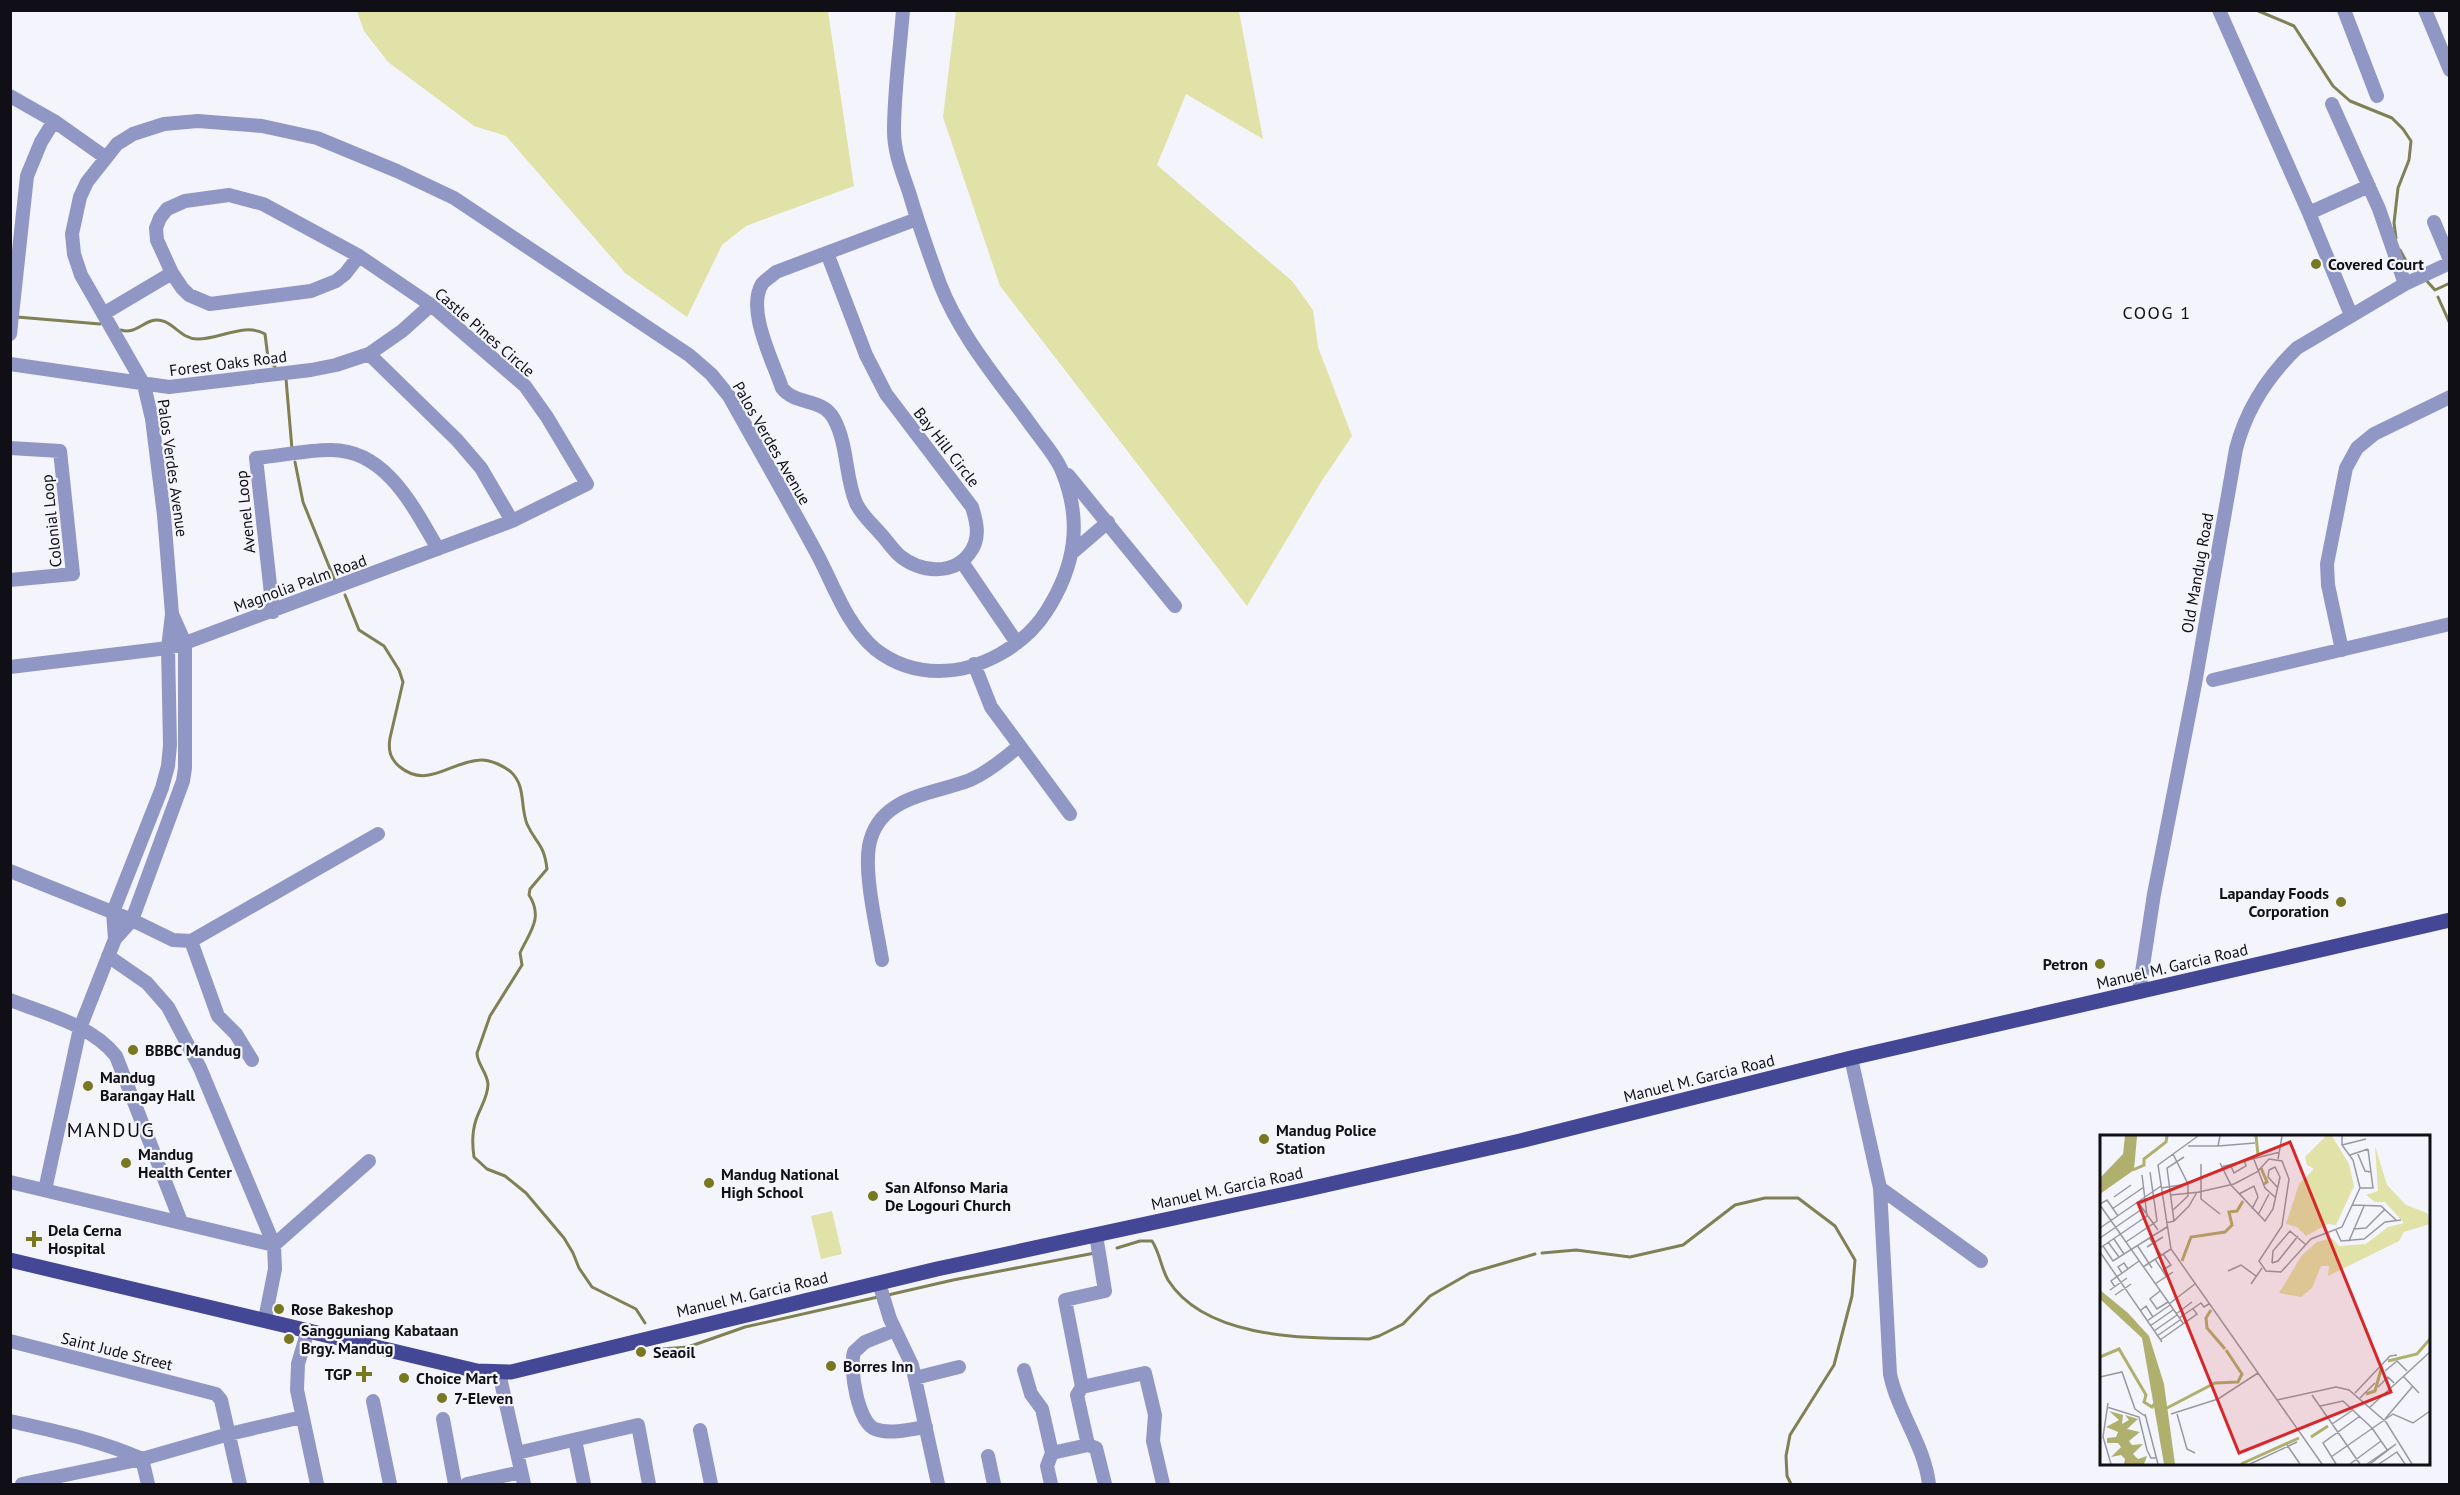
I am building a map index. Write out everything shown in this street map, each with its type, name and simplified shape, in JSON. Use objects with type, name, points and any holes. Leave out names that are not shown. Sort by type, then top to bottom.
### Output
[{"type":"main road","name":"Manuel M. Garcia Road","points":[[10,1260],[477,1371],[499,1373],[525,1369],[664,1333],[879,1283],[1520,1141],[1851,1058],[2450,920]]},
{"type":"street","name":"Palos Verdes Avenue","points":[[115,939],[113,912],[162,788],[168,766],[170,744],[168,648],[172,614],[163,504],[152,419],[144,385],[81,274],[74,254],[72,234],[80,197],[87,182],[105,157],[117,144],[133,134],[164,124],[198,121],[262,126],[317,138],[397,171],[454,198],[689,355],[711,374],[735,406],[817,554],[847,614],[860,633],[875,649],[891,660],[922,670],[957,669],[974,664],[1017,643],[1036,627],[1053,601],[1073,552],[1075,525],[1070,492],[1061,467],[957,322],[941,286],[917,219],[896,153],[894,131],[903,10]]},
{"type":"street","points":[[2219,10],[2309,213],[2351,315]]},
{"type":"street","points":[[2344,10],[2377,96]]},
{"type":"street","points":[[2425,10],[2450,70]]},
{"type":"street","points":[[10,96],[54,121],[105,157]]},
{"type":"street","points":[[2332,104],[2415,279]]},
{"type":"street","points":[[10,334],[27,176],[41,142],[54,121]]},
{"type":"street","points":[[2309,213],[2369,186]]},
{"type":"street","name":"Castle Pines Circle","points":[[359,256],[345,274],[324,287],[311,291],[210,304],[189,296],[172,273],[157,240],[156,228],[167,209],[185,201],[213,195],[237,196],[263,204],[359,256],[431,305],[525,386],[547,417],[587,484]]},
{"type":"street","points":[[917,219],[776,272],[762,284],[758,295],[756,305],[759,321],[782,388],[788,396],[824,407],[835,420],[857,505],[899,555],[914,565],[945,570],[963,562],[1017,643]]},
{"type":"street","points":[[2434,222],[2450,261]]},
{"type":"street","name":"Bay Hill Circle","points":[[827,253],[866,355],[886,394],[972,507],[978,526],[977,538],[972,552],[963,562]]},
{"type":"street","name":"Old Mandug Road","points":[[2139,992],[2154,894],[2241,429],[2267,382],[2297,348],[2351,315],[2450,261]]},
{"type":"street","points":[[103,314],[172,273]]},
{"type":"street","name":"Forest Oaks Road","points":[[10,364],[144,385],[184,386],[311,370],[336,365],[369,354],[402,331],[431,305]]},
{"type":"street","points":[[369,354],[457,440],[481,468],[513,521]]},
{"type":"street","points":[[2342,650],[2328,585],[2327,564],[2343,478],[2350,458],[2357,448],[2374,434],[2450,397]]},
{"type":"street","name":"Colonial Loop","points":[[10,448],[60,451],[73,574],[10,580]]},
{"type":"street","name":"Avenel Loop","points":[[273,612],[256,458],[331,450],[348,452],[363,458],[382,470],[396,483],[410,500],[438,549]]},
{"type":"street","points":[[1061,467],[1175,606]]},
{"type":"street","name":"Magnolia Palm Road","points":[[10,667],[168,648],[185,643],[513,521],[587,484]]},
{"type":"street","points":[[1073,552],[1108,522]]},
{"type":"street","name":"Palos Verdes Avenue","points":[[45,1190],[80,1028],[115,939],[132,920],[180,793],[186,768],[185,643],[172,614]]},
{"type":"street","points":[[2213,680],[2450,624]]},
{"type":"street","points":[[974,664],[992,707],[1070,814]]},
{"type":"street","points":[[882,960],[869,873],[868,848],[873,832],[884,816],[896,805],[972,779],[991,768],[1019,746]]},
{"type":"street","points":[[10,871],[132,920],[173,940],[191,941],[378,834]]},
{"type":"street","points":[[132,865],[150,872]]},
{"type":"street","points":[[191,941],[218,1016],[236,1034],[252,1060]]},
{"type":"street","points":[[108,956],[147,983],[168,1007],[200,1068],[274,1245],[275,1269],[265,1320]]},
{"type":"street","points":[[10,1000],[80,1028],[109,1047],[116,1056],[181,1222]]},
{"type":"street","points":[[1851,1058],[1880,1188],[1890,1374],[1894,1391],[1925,1459],[1929,1485]]},
{"type":"street","points":[[274,1245],[369,1161]]},
{"type":"street","points":[[10,1182],[274,1245]]},
{"type":"street","points":[[1880,1188],[1981,1261]]},
{"type":"street","points":[[1088,1445],[1077,1395],[1082,1387],[1065,1300],[1105,1291],[1096,1235]]},
{"type":"street","points":[[879,1283],[896,1330],[908,1354],[938,1485]]},
{"type":"street","points":[[308,1330],[297,1377],[302,1417],[316,1485]]},
{"type":"street","points":[[896,1330],[865,1342],[854,1352],[852,1363],[860,1407],[866,1421],[878,1431],[926,1427]]},
{"type":"street","name":"Saint Jude Street","points":[[10,1341],[216,1394],[221,1400],[229,1434]]},
{"type":"street","points":[[915,1378],[959,1367]]},
{"type":"street","points":[[1024,1370],[1030,1394],[1042,1409],[1052,1453],[1047,1466],[1051,1485]]},
{"type":"street","points":[[467,1485],[522,1478],[499,1373]]},
{"type":"street","points":[[1082,1387],[1144,1373],[1155,1420],[1153,1441],[1163,1485]]},
{"type":"street","points":[[373,1401],[390,1485]]},
{"type":"street","points":[[22,1485],[69,1480],[229,1434],[302,1417]]},
{"type":"street","points":[[443,1419],[455,1485]]},
{"type":"street","points":[[10,1421],[109,1445],[142,1459]]},
{"type":"street","points":[[517,1453],[638,1425],[650,1485]]},
{"type":"street","points":[[700,1430],[711,1485]]},
{"type":"street","points":[[229,1434],[240,1485]]},
{"type":"street","points":[[575,1440],[584,1485]]},
{"type":"street","points":[[1052,1453],[1088,1445],[1096,1448],[1105,1485]]},
{"type":"street","points":[[988,1456],[994,1485]]},
{"type":"street","points":[[142,1459],[148,1485]]},
{"type":"green space","points":[[357,11],[828,11],[854,186],[746,226],[722,245],[687,317],[625,273],[506,136],[474,126],[388,62],[364,31]]},
{"type":"green space","points":[[956,11],[1239,11],[1263,139],[1186,94],[1157,165],[1292,281],[1313,310],[1318,347],[1352,436],[1321,482],[1247,606],[1000,286],[943,117]]},
{"type":"green space","points":[[832,1211],[842,1254],[821,1259],[811,1216]]},
{"type":"waterway","points":[[2256,10],[2294,26],[2333,86],[2350,101],[2392,118],[2411,141],[2409,160],[2398,188],[2394,223],[2396,238]]},
{"type":"waterway","points":[[2400,250],[2417,273]]},
{"type":"waterway","points":[[2425,279],[2435,290],[2450,283]]},
{"type":"waterway","points":[[2438,297],[2450,324]]},
{"type":"waterway","points":[[17,317],[100,324]]},
{"type":"waterway","points":[[121,330],[133,330],[158,320],[197,339],[240,331],[257,331],[265,334],[268,358],[275,367]]},
{"type":"waterway","points":[[286,379],[292,449]]},
{"type":"waterway","points":[[295,462],[303,502],[335,581]]},
{"type":"waterway","points":[[345,595],[359,630],[384,646],[399,670],[403,682],[389,742],[390,754],[394,761],[410,773],[420,776],[482,760],[493,762],[508,770],[519,784],[527,824],[546,860],[547,869],[530,889],[529,895],[533,903],[535,918],[534,925],[520,953],[522,965],[490,1016],[477,1053],[486,1076],[488,1089],[474,1129],[474,1157],[487,1169],[505,1176],[526,1193],[564,1238],[579,1268],[592,1287],[636,1309],[645,1323]]},
{"type":"waterway","points":[[1542,1253],[1576,1250],[1630,1257],[1683,1245],[1735,1205],[1765,1198],[1798,1198],[1835,1226],[1855,1260],[1852,1296],[1834,1365],[1790,1435],[1786,1456],[1787,1476],[1791,1484]]},
{"type":"waterway","points":[[1117,1248],[1140,1241],[1152,1241],[1168,1280],[1185,1300],[1207,1314],[1232,1325],[1288,1336],[1369,1339],[1403,1324],[1430,1296],[1470,1273],[1535,1254]]},
{"type":"waterway","points":[[888,1295],[1095,1253]]},
{"type":"waterway","points":[[662,1349],[688,1347],[745,1327],[878,1297]]},
{"type":"place","name":"Covered Court","points":[[2316,264]]},
{"type":"place","name":"Lapanday Foods Corporation","points":[[2341,902]]},
{"type":"place","name":"Petron","points":[[2100,964]]},
{"type":"place","name":"BBBC Mandug","points":[[133,1050]]},
{"type":"place","name":"Mandug Barangay Hall","points":[[88,1086]]},
{"type":"place","name":"Mandug Police Station","points":[[1264,1139]]},
{"type":"place","name":"Mandug Health Center","points":[[126,1163]]},
{"type":"place","name":"Mandug National High School","points":[[709,1183]]},
{"type":"place","name":"San Alfonso Maria De Logouri Church","points":[[873,1196]]},
{"type":"place","name":"Dela Cerna Hospital","points":[[34,1239]]},
{"type":"place","name":"Rose Bakeshop","points":[[279,1309]]},
{"type":"place","name":"Sangguniang Kabataan Brgy. Mandug","points":[[289,1339]]},
{"type":"place","name":"Seaoil","points":[[641,1352]]},
{"type":"place","name":"Borres Inn","points":[[831,1366]]},
{"type":"place","name":"TGP","points":[[364,1374]]},
{"type":"place","name":"Choice Mart","points":[[404,1378]]},
{"type":"place","name":"7-Eleven","points":[[442,1398]]},
{"type":"district","name":"COOG 1","points":[[2157,313]]},
{"type":"district","name":"MANDUG","points":[[111,1130]]}]
